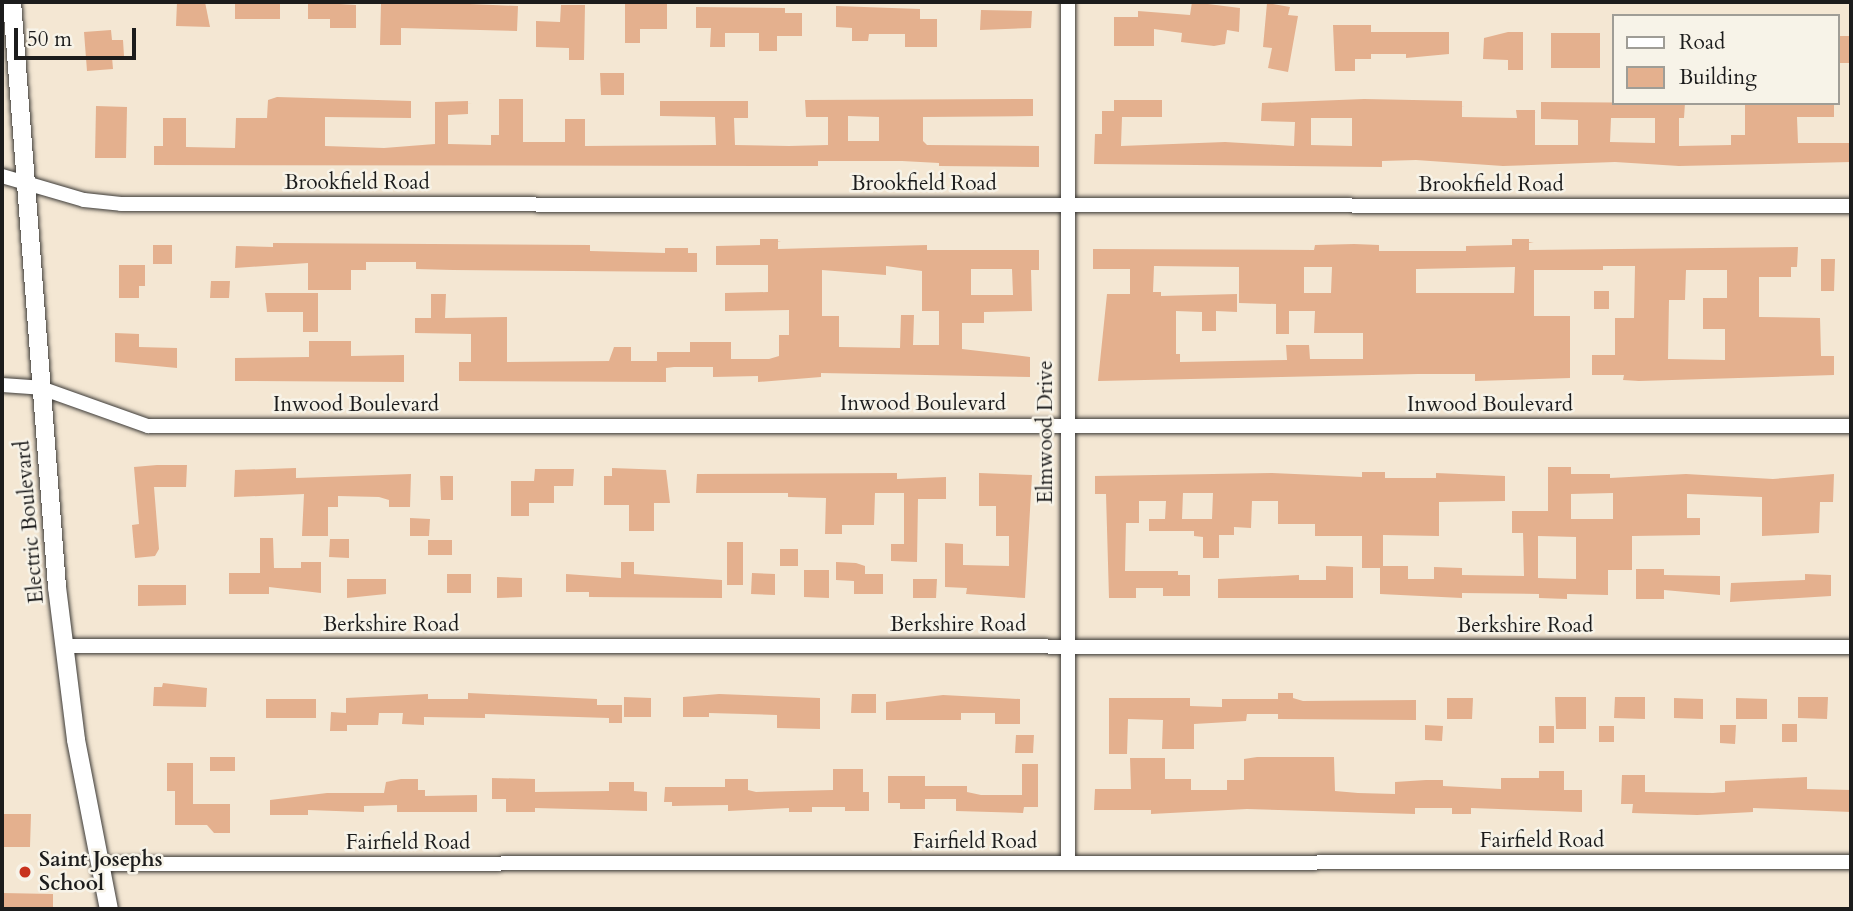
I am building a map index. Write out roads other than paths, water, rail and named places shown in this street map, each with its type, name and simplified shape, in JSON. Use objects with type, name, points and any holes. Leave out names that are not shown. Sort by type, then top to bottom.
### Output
[{"type":"street","name":"Electric Boulevard","points":[[12,2],[41,388],[64,646],[99,864],[109,909]]},
{"type":"street","name":"Elmwood Drive","points":[[1068,2],[1068,863]]},
{"type":"street","name":"Brookfield Road","points":[[2,176],[84,200],[121,204],[1851,206]]},
{"type":"street","name":"Inwood Boulevard","points":[[2,385],[41,388],[148,426],[1851,426]]},
{"type":"street","name":"Berkshire Road","points":[[64,646],[1851,647]]},
{"type":"street","name":"Fairfield Road","points":[[99,864],[1851,862]]},
{"type":"place","name":"Saint Josephs School","points":[[25,872]]}]
